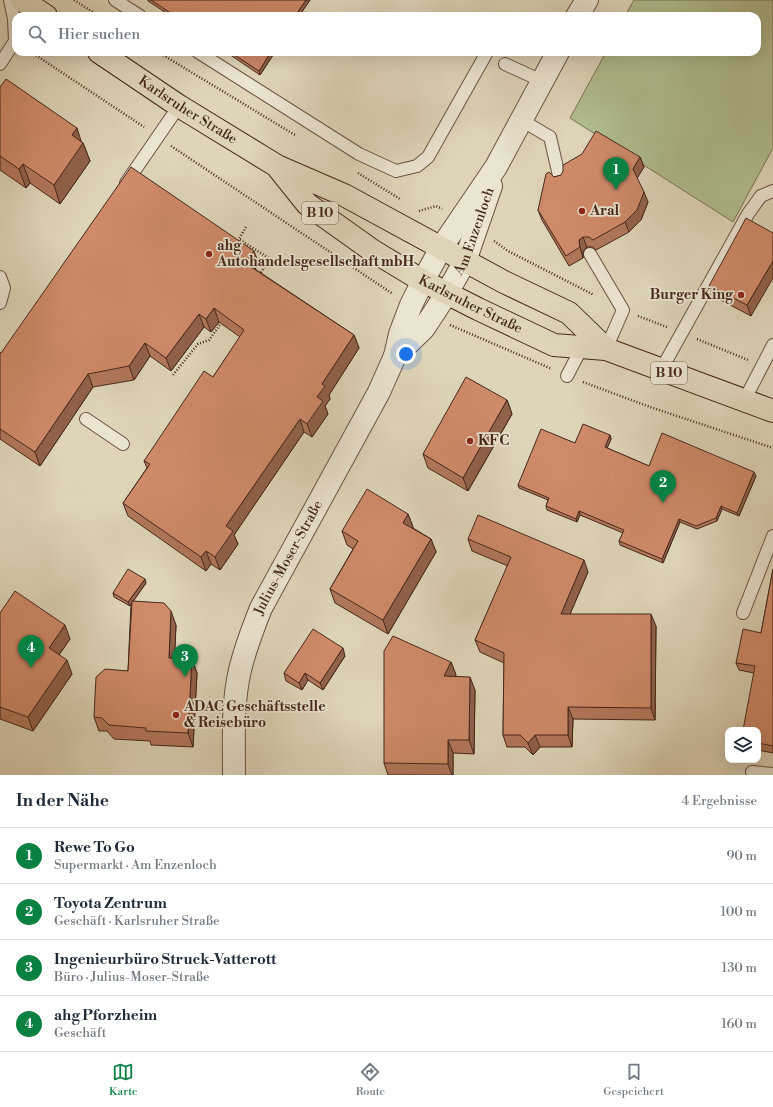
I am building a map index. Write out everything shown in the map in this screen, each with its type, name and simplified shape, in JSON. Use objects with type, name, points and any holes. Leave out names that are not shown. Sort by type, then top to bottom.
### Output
[{"type":"main road","points":[[22,0],[40,12]]},
{"type":"main road","name":"Karlsruher Straße","points":[[105,56],[179,106],[277,166],[344,195],[465,261],[569,313],[606,349]]},
{"type":"main road","name":"Karlsruher Straße","points":[[277,166],[307,204],[373,251],[447,294],[554,345],[606,349],[773,412]]},
{"type":"street","points":[[580,12],[587,0]]},
{"type":"street","name":"Am Enzenloch","points":[[441,248],[496,167],[556,56]]},
{"type":"street","name":"Am Enzenloch","points":[[447,294],[465,261],[490,194],[496,167]]},
{"type":"street","name":"Julius-Moser-Straße","points":[[234,775],[235,704],[240,670],[248,642],[261,608],[379,392],[395,356],[400,334],[411,305],[441,248]]},
{"type":"street","name":"Julius-Moser-Straße","points":[[395,356],[424,328],[447,294]]},
{"type":"lane","points":[[10,0],[13,12]]},
{"type":"lane","points":[[115,0],[134,12]]},
{"type":"lane","points":[[0,64],[12,46]]},
{"type":"lane","points":[[204,56],[359,154],[396,170],[417,166],[428,157],[485,56]]},
{"type":"lane","points":[[505,64],[542,81]]},
{"type":"lane","points":[[117,195],[179,106]]},
{"type":"lane","points":[[521,120],[550,137],[560,180]]},
{"type":"lane","points":[[661,370],[748,214],[760,196],[773,191]]},
{"type":"lane","points":[[590,254],[623,310],[606,349]]},
{"type":"lane","points":[[0,277],[4,288],[0,303]]},
{"type":"lane","points":[[744,401],[773,345]]},
{"type":"lane","points":[[567,376],[582,347]]},
{"type":"lane","points":[[86,420],[123,444]]},
{"type":"lane","points":[[743,613],[773,536]]},
{"type":"lane","points":[[752,772],[773,774]]},
{"type":"path","points":[[74,0],[93,12]]},
{"type":"path","points":[[246,227],[239,239],[270,259],[257,277]]},
{"type":"path","points":[[173,375],[198,344],[209,340],[223,321]]},
{"type":"green space","points":[[634,0],[773,0],[773,148],[733,222],[570,118],[604,56],[761,56],[761,12],[627,12]]},
{"type":"building","points":[[151,0],[306,0],[298,12],[169,12]]},
{"type":"building","points":[[236,56],[268,56],[259,71]]},
{"type":"building","points":[[6,79],[77,128],[72,135],[83,143],[54,185],[23,164],[19,169],[0,156],[0,87]]},
{"type":"building","points":[[596,131],[640,157],[633,169],[644,192],[637,210],[625,222],[593,240],[589,237],[583,237],[579,240],[580,247],[566,256],[538,210],[546,174],[549,172],[554,177],[561,175],[563,165],[582,154]]},
{"type":"building","points":[[131,167],[254,251],[245,263],[354,335],[322,384],[325,386],[317,397],[323,401],[307,424],[300,419],[226,526],[233,531],[215,557],[206,551],[201,557],[123,503],[150,464],[144,461],[204,371],[213,377],[244,330],[214,308],[206,319],[199,314],[166,358],[145,343],[129,366],[88,374],[35,452],[0,429],[0,353]]},
{"type":"building","points":[[746,218],[773,233],[773,261],[747,305],[709,286]]},
{"type":"building","name":"KFC","points":[[466,377],[507,400],[463,478],[423,454]]},
{"type":"building","points":[[583,424],[610,435],[605,447],[649,466],[662,433],[754,472],[737,513],[721,506],[716,518],[696,526],[679,519],[662,559],[619,541],[624,530],[579,511],[576,519],[546,506],[549,498],[518,485],[541,429],[575,443]]},
{"type":"building","points":[[367,489],[408,514],[403,523],[431,539],[383,620],[330,589],[358,541],[342,531]]},
{"type":"building","points":[[478,515],[584,560],[561,614],[651,614],[651,708],[568,707],[568,735],[535,735],[528,743],[520,735],[503,735],[504,653],[475,640],[511,557],[468,539]]},
{"type":"building","points":[[128,569],[145,579],[128,602],[113,593]]},
{"type":"building","points":[[773,569],[773,746],[761,744],[761,727],[744,727],[755,666],[736,663],[743,629],[761,633]]},
{"type":"building","points":[[15,591],[65,625],[49,648],[67,660],[28,717],[0,707],[0,613]]},
{"type":"building","points":[[132,601],[164,603],[171,611],[169,658],[192,659],[188,733],[146,731],[146,728],[109,725],[102,718],[94,717],[96,677],[105,669],[128,671]]},
{"type":"building","points":[[313,629],[343,648],[320,683],[305,673],[299,683],[284,673]]},
{"type":"building","points":[[393,636],[451,662],[444,676],[470,677],[469,740],[448,740],[448,764],[384,763],[384,651]]},
{"type":"place","name":"Rewe To Go","points":[[616,190]]},
{"type":"place","name":"Aral","points":[[582,211]]},
{"type":"place","name":"ahg Autohandelsgesellschaft mbH","points":[[209,254]]},
{"type":"place","name":"Burger King","points":[[741,295]]},
{"type":"place","name":"KFC","points":[[470,441]]},
{"type":"place","name":"Toyota Zentrum","points":[[663,503]]},
{"type":"place","name":"ahg Pforzheim","points":[[31,668]]},
{"type":"place","name":"Ingenieurbüro Struck-Vatterott","points":[[185,677]]},
{"type":"place","name":"ADAC Geschäftsstelle & Reisebüro","points":[[176,715]]}]
